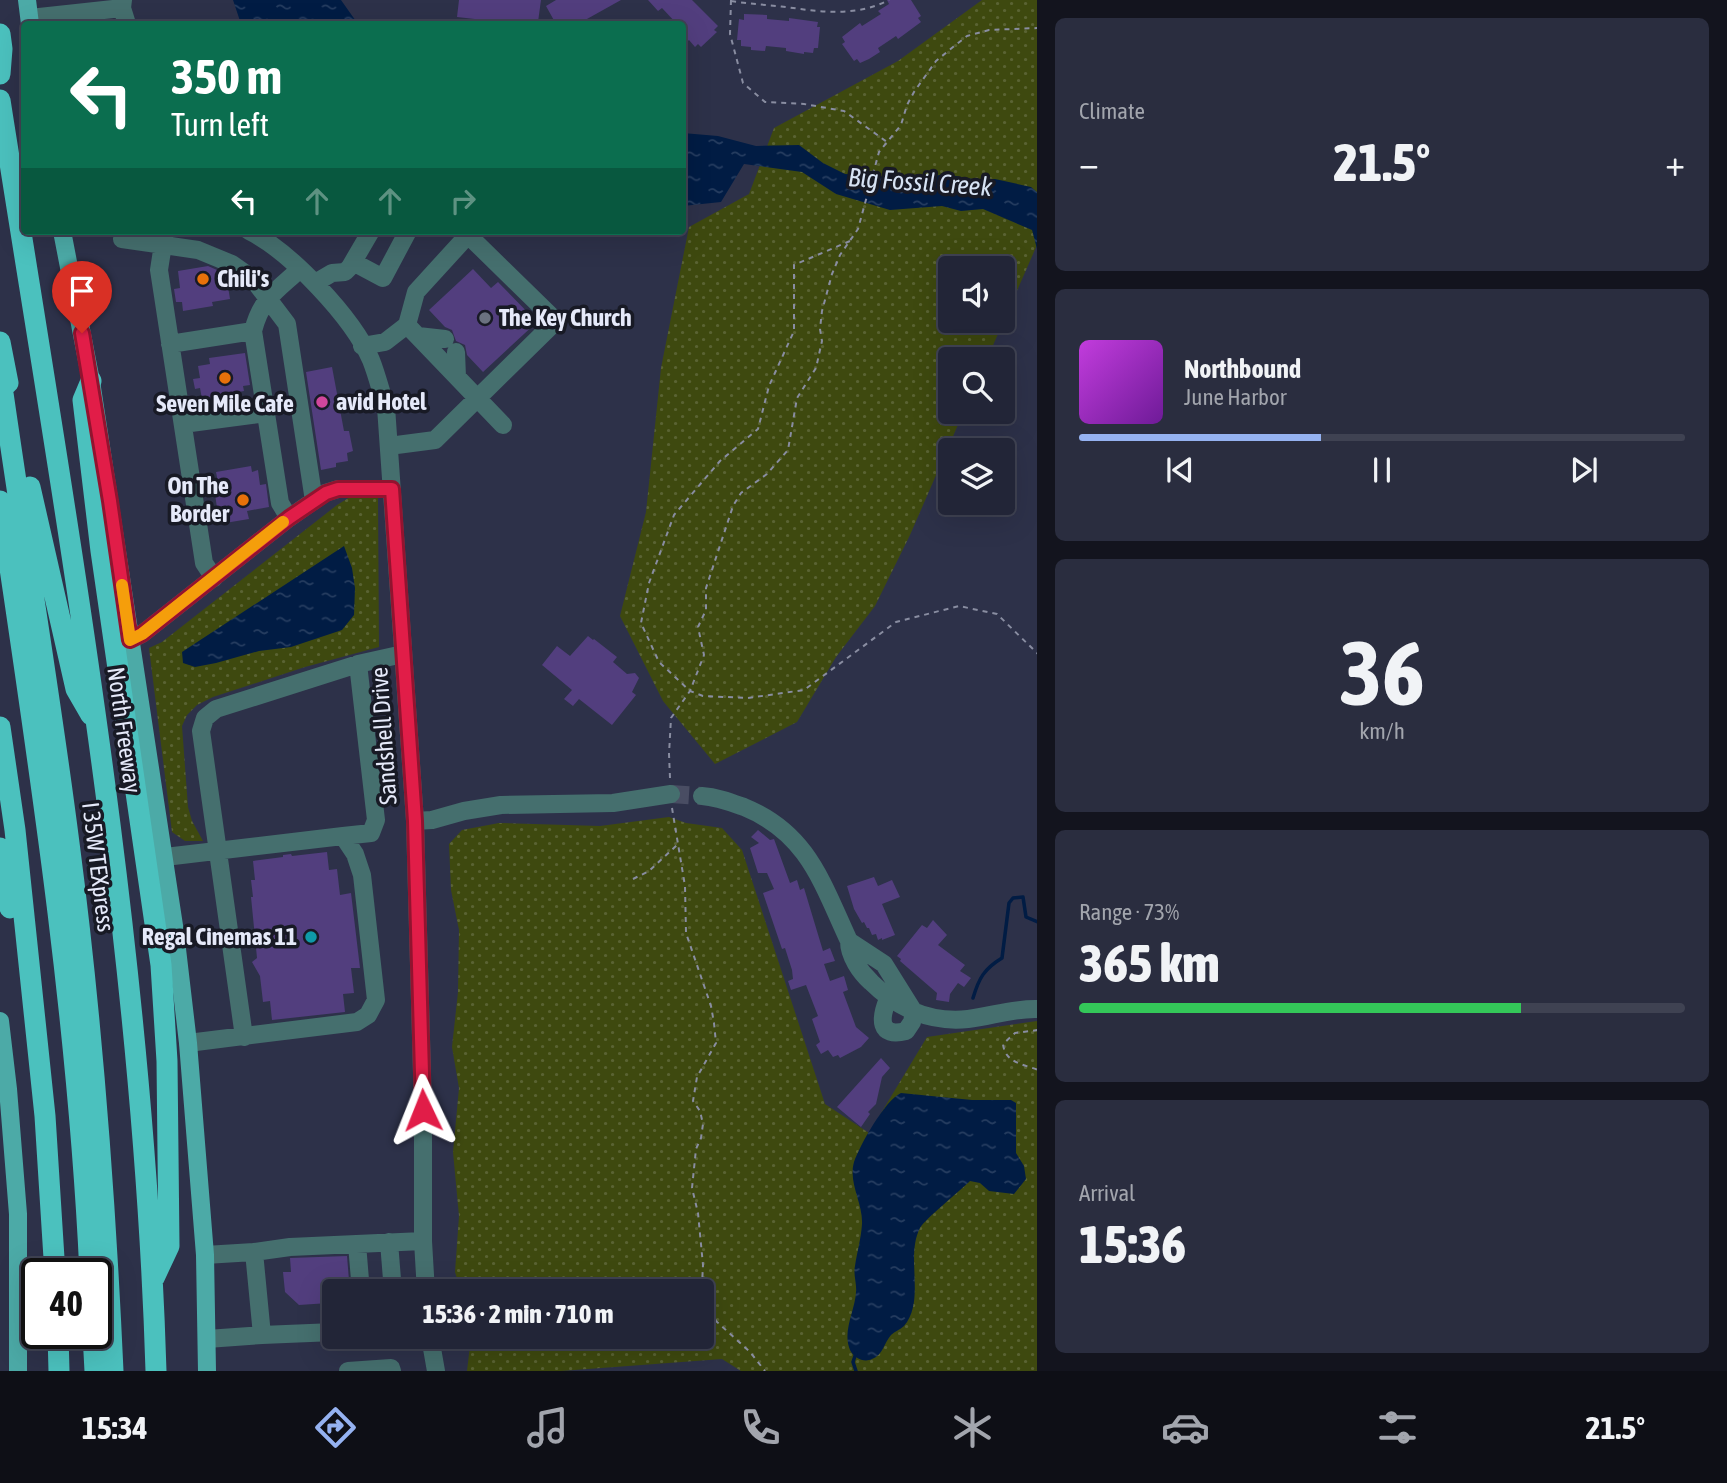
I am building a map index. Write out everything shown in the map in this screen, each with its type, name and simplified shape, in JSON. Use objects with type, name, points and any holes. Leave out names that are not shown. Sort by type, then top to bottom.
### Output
[{"type":"highway","points":[[0,34],[0,74]]},
{"type":"highway","name":"North Freeway","points":[[0,100],[21,233]]},
{"type":"highway","name":"North Freeway","points":[[21,235],[99,729],[124,923],[143,1120],[154,1280],[156,1371]]},
{"type":"highway","points":[[0,342],[76,689],[99,729]]},
{"type":"highway","name":"I 35W TEXpress","points":[[0,372],[69,842],[85,975],[97,1104],[113,1371]]},
{"type":"highway","points":[[91,381],[83,400],[161,965],[167,1061],[169,1246],[154,1280]]},
{"type":"highway","name":"I 35W TEXpress","points":[[0,501],[51,846],[67,978],[89,1258]]},
{"type":"highway","points":[[0,727],[15,830],[45,1115],[54,1258]]},
{"type":"highway","points":[[0,848],[20,984],[31,1097],[45,1115]]},
{"type":"highway","points":[[58,1349],[59,1371]]},
{"type":"highway","points":[[94,1349],[95,1371]]},
{"type":"main road","name":"North Freeway","points":[[63,235],[91,381],[165,858],[188,1044],[205,1255],[207,1371]]},
{"type":"main road","points":[[0,1021],[18,1214],[18,1371]]},
{"type":"street","points":[[29,14],[124,11]]},
{"type":"street","name":"Sandshell Drive","points":[[259,235],[314,283],[346,320],[370,359],[386,407],[415,821],[425,1279]]},
{"type":"street","points":[[314,283],[332,273],[345,272],[369,235]]},
{"type":"street","points":[[353,262],[383,278],[406,235]]},
{"type":"street","points":[[389,446],[435,440],[477,398],[556,321],[468,235],[416,292],[412,330],[477,398],[503,425]]},
{"type":"street","points":[[164,238],[159,270],[204,562],[214,578]]},
{"type":"street","points":[[122,239],[164,238],[232,264],[253,279],[287,324],[314,501]]},
{"type":"street","points":[[289,518],[280,503],[253,331],[257,313],[267,297],[299,270]]},
{"type":"street","points":[[362,346],[385,342],[412,330],[450,346],[457,377]]},
{"type":"street","points":[[170,344],[253,331]]},
{"type":"street","points":[[183,424],[266,413]]},
{"type":"street","points":[[130,640],[142,634],[289,518],[326,493],[338,489],[392,489]]},
{"type":"street","points":[[244,1037],[201,731],[205,718],[216,709],[358,664],[403,654]]},
{"type":"street","points":[[165,858],[371,833],[376,820],[358,664]]},
{"type":"street","points":[[415,821],[432,820],[501,804],[613,803],[671,794]]},
{"type":"street","points":[[702,796],[727,800],[759,813],[783,829],[819,873],[849,941],[849,949],[862,973],[888,999],[915,1012],[956,1019],[1037,1009]]},
{"type":"street","points":[[188,1044],[357,1023],[368,1015],[376,1000],[362,875],[355,854],[343,836]]},
{"type":"street","points":[[849,941],[884,964],[915,1012]]},
{"type":"street","points":[[888,999],[881,1017],[882,1024],[888,1031],[906,1031],[915,1012]]},
{"type":"street","points":[[205,1255],[290,1247],[423,1241]]},
{"type":"street","points":[[389,1242],[392,1279]]},
{"type":"street","points":[[357,1244],[360,1279]]},
{"type":"street","points":[[254,1252],[262,1335]]},
{"type":"street","points":[[207,1339],[322,1332]]},
{"type":"street","points":[[432,1349],[436,1371]]},
{"type":"street","points":[[348,1371],[391,1368],[392,1371]]},
{"type":"path","points":[[887,142],[844,111],[804,104],[765,102],[743,83],[730,34],[730,0],[804,10],[845,12],[862,11],[889,0]]},
{"type":"path","points":[[765,1371],[750,1352],[716,1321],[702,1285],[703,1265],[698,1213],[692,1188],[696,1149],[704,1124],[693,1101],[697,1077],[716,1043],[711,1006],[686,933],[685,886],[671,794],[671,718],[690,691],[704,654],[698,627],[706,610],[706,588],[733,506],[741,494],[766,474],[788,450],[797,398],[816,368],[822,341],[822,311],[832,274],[858,229],[879,152],[901,125],[914,92],[936,61],[967,36],[989,30],[1037,28]]},
{"type":"path","points":[[850,241],[794,265],[794,331],[769,386],[758,429],[720,461],[674,515],[649,583],[641,623],[659,662],[690,691],[703,696],[748,698],[804,690],[896,622],[959,606],[997,614],[1037,653]]},
{"type":"path","points":[[634,879],[649,871],[678,845]]},
{"type":"path","points":[[1037,1030],[1015,1033],[1003,1044],[1009,1060],[1037,1070]]},
{"type":"green space","points":[[982,0],[1037,0],[1037,245],[1015,295],[1015,256],[938,256],[938,333],[998,333],[992,347],[938,347],[938,424],[958,424],[952,438],[938,438],[938,471],[910,535],[875,606],[836,657],[797,722],[715,764],[663,701],[620,616],[646,512],[661,368],[689,227],[749,194],[774,128],[898,61]]},
{"type":"green space","points":[[350,497],[378,498],[379,647],[305,667],[213,697],[197,705],[187,715],[182,726],[188,807],[203,841],[185,841],[172,832],[149,648],[162,642],[337,505]]},
{"type":"green space","points":[[669,817],[686,823],[722,828],[742,850],[825,1104],[869,1133],[927,1037],[1037,1021],[1037,1371],[741,1371],[722,1359],[561,1371],[467,1371],[470,1349],[714,1349],[714,1279],[457,1279],[455,1272],[459,1216],[453,1152],[459,1088],[452,1047],[458,992],[459,930],[451,890],[449,844],[462,830],[499,823],[600,826]]},
{"type":"water","points":[[233,0],[341,0],[356,21],[240,21]]},
{"type":"water","name":"Big Fossil Creek","points":[[686,133],[718,136],[756,146],[799,145],[823,163],[845,174],[922,179],[944,174],[973,179],[995,179],[1031,187],[1037,192],[1037,249],[1032,230],[983,209],[961,211],[942,206],[890,210],[836,194],[802,172],[744,164],[721,202],[686,206]]},
{"type":"water","points":[[344,546],[352,568],[355,588],[354,615],[342,630],[291,647],[259,651],[216,663],[195,667],[183,663],[182,652]]},
{"type":"water","points":[[901,1093],[972,1100],[1011,1100],[1016,1103],[1016,1153],[1024,1166],[1026,1179],[1014,1194],[989,1191],[980,1183],[970,1181],[923,1224],[914,1252],[915,1291],[910,1316],[904,1326],[891,1335],[879,1355],[863,1360],[850,1350],[847,1336],[855,1299],[855,1269],[862,1224],[853,1178],[854,1162],[874,1124],[888,1104]]},
{"type":"building","points":[[459,0],[541,0],[538,21],[492,21],[457,17]]},
{"type":"building","points":[[556,0],[621,0],[583,21],[554,21],[546,6]]},
{"type":"building","points":[[648,0],[692,0],[718,26],[714,30],[717,32],[701,47],[698,44],[695,47],[689,40],[686,43],[686,21],[674,21],[662,8],[658,11]]},
{"type":"building","points":[[887,0],[911,0],[921,16],[918,18],[921,22],[898,39],[896,36],[878,48],[880,52],[869,59],[860,63],[857,59],[854,61],[842,44],[845,42],[842,37],[860,23],[862,26],[881,14],[878,11],[889,4]]},
{"type":"building","points":[[744,14],[767,15],[767,19],[789,21],[789,18],[818,22],[818,48],[814,48],[813,53],[804,54],[786,51],[786,48],[766,46],[765,51],[741,46],[741,40],[737,40],[739,19],[744,20]]},
{"type":"building","name":"Chili's","points":[[208,266],[226,274],[230,299],[212,302],[213,306],[183,311],[182,302],[176,302],[174,289],[180,288],[178,271]]},
{"type":"building","name":"The Key Church","points":[[473,269],[491,288],[498,282],[537,322],[483,372],[467,355],[465,345],[456,341],[452,330],[445,327],[429,310]]},
{"type":"building","name":"Seven Mile Cafe","points":[[245,353],[250,385],[243,386],[244,391],[233,393],[234,400],[206,405],[200,388],[195,389],[193,379],[200,378],[198,366],[210,364],[209,358]]},
{"type":"building","name":"avid Hotel","points":[[332,367],[344,431],[349,431],[353,451],[347,453],[348,461],[321,470],[306,372]]},
{"type":"building","name":"On The Border","points":[[251,466],[252,472],[258,470],[260,485],[266,484],[269,507],[247,511],[249,519],[213,525],[211,509],[217,508],[215,494],[220,493],[216,472]]},
{"type":"building","points":[[588,636],[617,657],[613,662],[627,674],[635,673],[639,678],[632,692],[636,695],[612,725],[579,699],[573,706],[564,699],[572,690],[542,665],[557,646],[570,656]]},
{"type":"building","points":[[758,830],[770,840],[774,839],[790,883],[797,880],[800,890],[804,888],[823,951],[830,948],[835,961],[824,964],[830,981],[844,976],[848,990],[843,992],[856,1027],[869,1038],[861,1047],[840,1058],[838,1055],[833,1057],[828,1050],[821,1054],[816,1045],[820,1042],[812,1019],[818,1016],[806,985],[791,990],[788,981],[793,979],[792,970],[763,893],[774,889],[767,873],[758,873],[750,848],[759,843],[751,837]]},
{"type":"building","name":"Regal Cinemas 11","points":[[327,852],[329,870],[337,869],[340,895],[351,893],[360,968],[351,968],[354,993],[343,994],[345,1012],[272,1020],[270,1001],[263,1002],[260,976],[252,962],[257,958],[251,897],[251,880],[255,880],[253,861],[291,854]]},
{"type":"building","points":[[874,877],[878,886],[892,880],[900,897],[882,904],[895,935],[882,940],[878,940],[876,934],[872,935],[864,922],[862,923],[854,909],[847,886]]},
{"type":"building","points":[[933,920],[947,935],[938,945],[965,965],[960,971],[971,978],[964,987],[958,983],[950,994],[949,1002],[936,1000],[937,993],[897,956],[922,925],[927,928]]},
{"type":"building","points":[[881,1058],[890,1068],[882,1077],[876,1104],[868,1112],[870,1114],[861,1127],[837,1107]]},
{"type":"building","points":[[347,1256],[349,1279],[322,1279],[322,1303],[299,1305],[285,1292],[283,1272],[291,1272],[290,1258]]},
{"type":"waterway","points":[[973,998],[983,975],[1002,958],[1009,903],[1013,898],[1023,897],[1026,917],[1037,922]]},
{"type":"waterway","points":[[856,1353],[853,1362],[856,1371]]},
{"type":"tunnel","points":[[671,794],[702,796]]},
{"type":"slow traffic","points":[[122,585],[130,640],[142,634],[283,522]]},
{"type":"place","name":"Chili's","points":[[203,279]]},
{"type":"place","name":"The Key Church","points":[[485,318]]},
{"type":"place","name":"Seven Mile Cafe","points":[[225,378]]},
{"type":"place","name":"avid Hotel","points":[[322,402]]},
{"type":"place","name":"On The Border","points":[[243,500]]},
{"type":"place","name":"Regal Cinemas 11","points":[[311,937]]},
{"type":"route","points":[[82,333],[130,640],[142,634],[289,518],[326,493],[338,489],[392,489],[415,821],[423,1110]]}]
